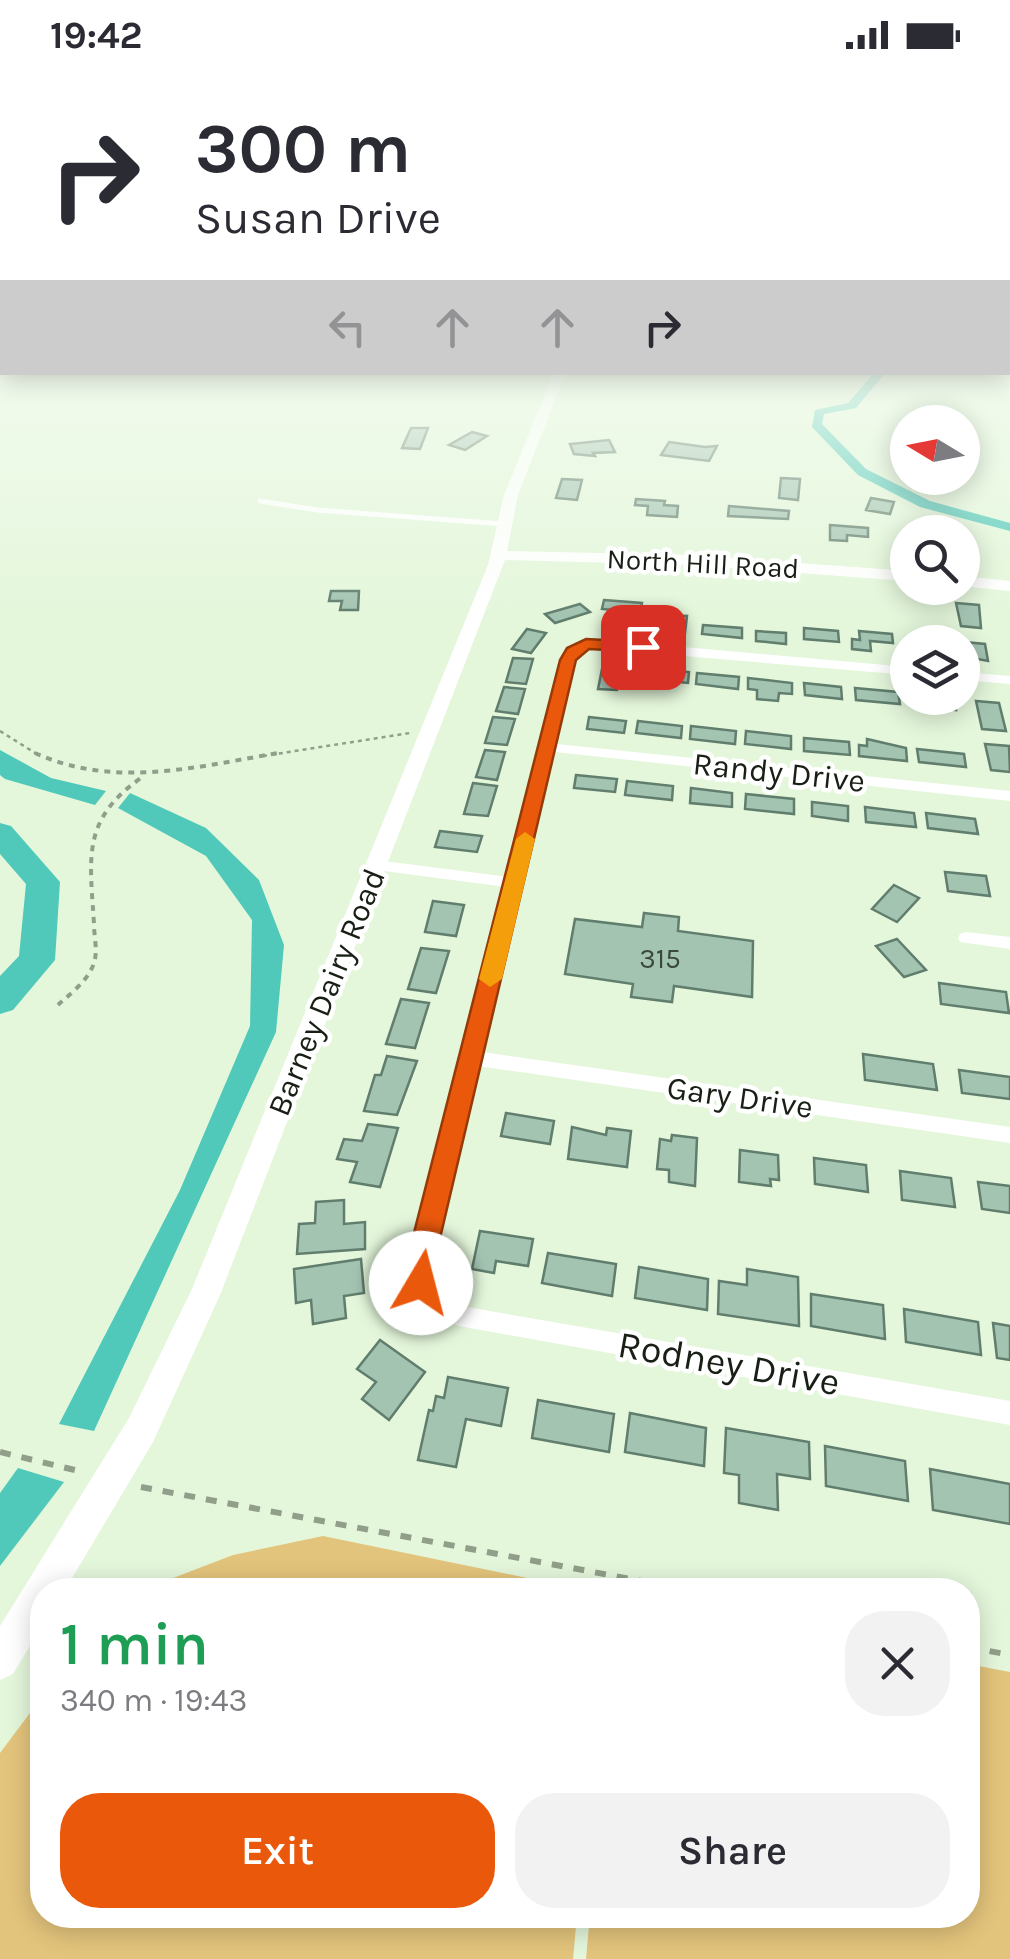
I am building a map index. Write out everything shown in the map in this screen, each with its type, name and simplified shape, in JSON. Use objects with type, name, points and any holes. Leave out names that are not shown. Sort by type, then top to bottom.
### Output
[{"type":"street","name":"Barney Dairy Road","points":[[51,1578],[141,1430],[205,1295],[498,555],[532,439]]},
{"type":"street","name":"North Hill Road","points":[[498,555],[728,562],[890,575]]},
{"type":"street","points":[[980,583],[1010,586]]},
{"type":"street","points":[[470,1058],[568,660],[580,646],[605,644],[890,669]]},
{"type":"street","points":[[980,678],[1010,680]]},
{"type":"street","name":"Randy Drive","points":[[548,747],[1010,796]]},
{"type":"street","points":[[376,865],[514,882]]},
{"type":"street","points":[[966,938],[1010,943]]},
{"type":"street","name":"Gary Drive","points":[[470,1058],[1010,1135]]},
{"type":"street","name":"Rodney Drive","points":[[470,1058],[419,1268],[421,1283],[434,1304],[448,1311],[1010,1413]]},
{"type":"street","name":"Barney Dairy Road","points":[[0,1660],[30,1612]]},
{"type":"lane","points":[[260,501],[317,510],[504,524]]},
{"type":"path","points":[[0,730],[24,750],[52,764],[106,774],[146,776],[430,730]]},
{"type":"path","points":[[58,1004],[83,981],[96,962],[88,854],[92,832],[128,786],[146,776]]},
{"type":"path","points":[[0,1452],[84,1472]]},
{"type":"path","points":[[132,1485],[625,1578]]},
{"type":"path","points":[[980,1649],[1010,1655]]},
{"type":"shaded area","points":[[323,1536],[528,1578],[173,1578],[233,1555]]},
{"type":"shaded area","points":[[980,1666],[1010,1672],[1010,1959],[586,1959],[589,1928],[980,1928]]},
{"type":"shaded area","points":[[30,1713],[30,1928],[576,1928],[573,1959],[0,1959],[0,1753]]},
{"type":"water","points":[[0,750],[51,778],[106,791],[95,805],[5,779],[0,775]]},
{"type":"water","points":[[130,793],[206,828],[259,880],[284,945],[276,1032],[94,1431],[59,1424],[180,1190],[250,1026],[252,920],[206,856],[118,808]]},
{"type":"water","points":[[18,1468],[64,1482],[0,1566],[0,1493]]},
{"type":"building","points":[[406,439],[424,439],[420,449],[402,448]]},
{"type":"building","points":[[459,439],[482,439],[465,450],[449,445]]},
{"type":"building","points":[[609,440],[615,452],[593,453],[595,456],[574,454],[570,444]]},
{"type":"building","points":[[669,442],[717,446],[709,461],[661,455]]},
{"type":"building","points":[[781,478],[800,479],[798,500],[779,498]]},
{"type":"building","points":[[562,479],[582,480],[577,500],[556,498]]},
{"type":"building","points":[[871,498],[894,502],[890,514],[866,510]]},
{"type":"building","points":[[636,499],[678,506],[677,517],[647,515],[648,506],[635,505]]},
{"type":"building","points":[[729,506],[789,511],[788,519],[728,516]]},
{"type":"building","points":[[830,525],[868,528],[868,537],[847,535],[847,541],[830,540]]},
{"type":"building","points":[[331,591],[359,591],[358,610],[340,610],[342,601],[329,601]]},
{"type":"building","points":[[604,600],[642,603],[640,613],[602,609]]},
{"type":"building","points":[[580,604],[590,612],[555,623],[545,614]]},
{"type":"building","points":[[956,605],[979,605],[981,628],[961,625]]},
{"type":"building","points":[[668,615],[687,616],[685,633],[657,628],[658,618],[668,619]]},
{"type":"building","points":[[703,625],[742,628],[742,638],[702,634]]},
{"type":"building","points":[[804,628],[838,631],[839,642],[804,639]]},
{"type":"building","points":[[527,629],[546,633],[531,653],[512,649]]},
{"type":"building","points":[[756,631],[786,633],[786,644],[756,641]]},
{"type":"building","points":[[859,631],[890,634],[890,643],[870,641],[871,651],[852,649],[852,639],[860,640]]},
{"type":"building","points":[[980,644],[985,644],[988,661],[980,659]]},
{"type":"building","points":[[513,658],[533,659],[526,684],[506,682]]},
{"type":"building","points":[[603,664],[622,666],[617,690],[598,689]]},
{"type":"building","points":[[648,668],[689,672],[688,683],[646,679]]},
{"type":"building","points":[[697,673],[739,677],[738,689],[696,684]]},
{"type":"building","points":[[748,678],[792,683],[792,694],[779,693],[778,701],[757,699],[757,690],[748,689]]},
{"type":"building","points":[[804,683],[841,687],[842,699],[805,695]]},
{"type":"building","points":[[504,687],[525,689],[518,714],[496,711]]},
{"type":"building","points":[[855,688],[890,691],[890,703],[856,700]]},
{"type":"building","points":[[980,701],[999,703],[1006,731],[982,729]]},
{"type":"building","points":[[493,717],[515,719],[507,745],[485,743]]},
{"type":"building","points":[[589,717],[626,721],[624,733],[587,729]]},
{"type":"building","points":[[638,721],[682,726],[681,738],[636,733]]},
{"type":"building","points":[[691,726],[736,731],[735,744],[690,739]]},
{"type":"building","points":[[746,731],[791,736],[791,749],[745,744]]},
{"type":"building","points":[[804,738],[849,742],[850,755],[804,751]]},
{"type":"building","points":[[867,739],[906,748],[907,761],[859,756],[859,745],[867,746]]},
{"type":"building","points":[[985,744],[1009,746],[1010,772],[991,770]]},
{"type":"building","points":[[917,749],[964,754],[966,767],[919,762]]},
{"type":"building","points":[[485,750],[505,752],[497,780],[476,777]]},
{"type":"building","points":[[576,775],[617,779],[615,792],[574,788]]},
{"type":"building","points":[[627,781],[673,786],[672,800],[625,795]]},
{"type":"building","points":[[473,783],[497,786],[488,816],[464,814]]},
{"type":"building","points":[[691,788],[732,793],[732,807],[690,803]]},
{"type":"building","points":[[746,794],[794,799],[794,814],[745,809]]},
{"type":"building","points":[[812,802],[848,806],[848,821],[812,816]]},
{"type":"building","points":[[865,807],[914,813],[916,827],[866,822]]},
{"type":"building","points":[[926,813],[975,819],[978,834],[928,828]]},
{"type":"building","points":[[440,831],[482,836],[477,852],[435,847]]},
{"type":"building","points":[[945,872],[986,876],[990,896],[948,891]]},
{"type":"building","points":[[894,885],[919,898],[897,922],[872,909]]},
{"type":"building","points":[[433,901],[464,905],[456,936],[425,932]]},
{"type":"building","points":[[644,913],[679,917],[678,931],[753,941],[752,997],[674,986],[672,1002],[631,997],[633,984],[565,974],[575,919],[642,927]]},
{"type":"building","points":[[897,939],[926,970],[904,977],[876,946]]},
{"type":"building","points":[[421,948],[449,951],[436,993],[408,989]]},
{"type":"building","points":[[939,983],[1006,992],[1009,1013],[941,1004]]},
{"type":"building","points":[[401,999],[429,1003],[415,1048],[386,1044]]},
{"type":"building","points":[[863,1054],[933,1064],[937,1090],[865,1080]]},
{"type":"building","points":[[387,1056],[417,1061],[397,1115],[364,1111],[375,1075],[381,1075]]},
{"type":"building","points":[[959,1070],[1010,1077],[1010,1099],[962,1093]]},
{"type":"building","points":[[506,1113],[554,1121],[550,1144],[501,1136]]},
{"type":"building","points":[[368,1124],[398,1128],[380,1187],[350,1182],[357,1162],[337,1159],[344,1139],[362,1141]]},
{"type":"building","points":[[572,1127],[606,1135],[607,1128],[631,1131],[627,1167],[568,1159]]},
{"type":"building","points":[[672,1135],[697,1138],[695,1186],[669,1182],[669,1170],[657,1169],[660,1139],[671,1141]]},
{"type":"building","points":[[740,1150],[778,1155],[779,1180],[770,1179],[771,1186],[739,1182]]},
{"type":"building","points":[[814,1158],[866,1165],[868,1192],[815,1184]]},
{"type":"building","points":[[900,1171],[951,1178],[955,1207],[902,1200]]},
{"type":"building","points":[[978,1182],[1010,1186],[1010,1213],[982,1209]]},
{"type":"building","points":[[344,1200],[344,1224],[365,1222],[365,1249],[297,1254],[299,1224],[315,1223],[316,1202]]},
{"type":"building","points":[[480,1231],[533,1239],[528,1266],[496,1261],[494,1273],[472,1269]]},
{"type":"building","points":[[548,1253],[616,1264],[612,1296],[542,1283]]},
{"type":"building","points":[[361,1259],[364,1293],[344,1296],[346,1318],[313,1324],[311,1300],[296,1303],[294,1269]]},
{"type":"building","points":[[639,1267],[708,1279],[707,1310],[635,1298]]},
{"type":"building","points":[[747,1269],[798,1277],[799,1326],[718,1314],[719,1281],[747,1285]]},
{"type":"building","points":[[811,1294],[883,1305],[885,1339],[811,1326]]},
{"type":"building","points":[[904,1309],[978,1322],[981,1355],[906,1342]]},
{"type":"building","points":[[993,1323],[1010,1326],[1010,1360],[997,1358]]},
{"type":"building","points":[[380,1340],[425,1372],[389,1420],[362,1399],[376,1382],[357,1369]]},
{"type":"building","points":[[448,1377],[508,1388],[501,1426],[466,1419],[456,1467],[418,1460],[429,1410],[433,1411],[436,1396],[444,1398]]},
{"type":"building","points":[[538,1400],[614,1414],[609,1452],[532,1438]]},
{"type":"building","points":[[630,1413],[706,1428],[704,1466],[625,1452]]},
{"type":"building","points":[[726,1428],[809,1442],[810,1479],[777,1474],[778,1510],[739,1503],[739,1475],[724,1473]]},
{"type":"building","points":[[825,1446],[905,1461],[908,1501],[826,1486]]},
{"type":"building","points":[[930,1469],[1010,1484],[1010,1524],[933,1510]]},
{"type":"waterway","points":[[830,439],[862,472],[925,504],[1010,527]]},
{"type":"waterway","points":[[0,833],[43,882],[37,960],[0,1000]]},
{"type":"slow traffic","points":[[490,979],[525,839]]},
{"type":"route","points":[[421,1283],[419,1268],[568,660],[572,651],[586,644],[643,647]]}]
